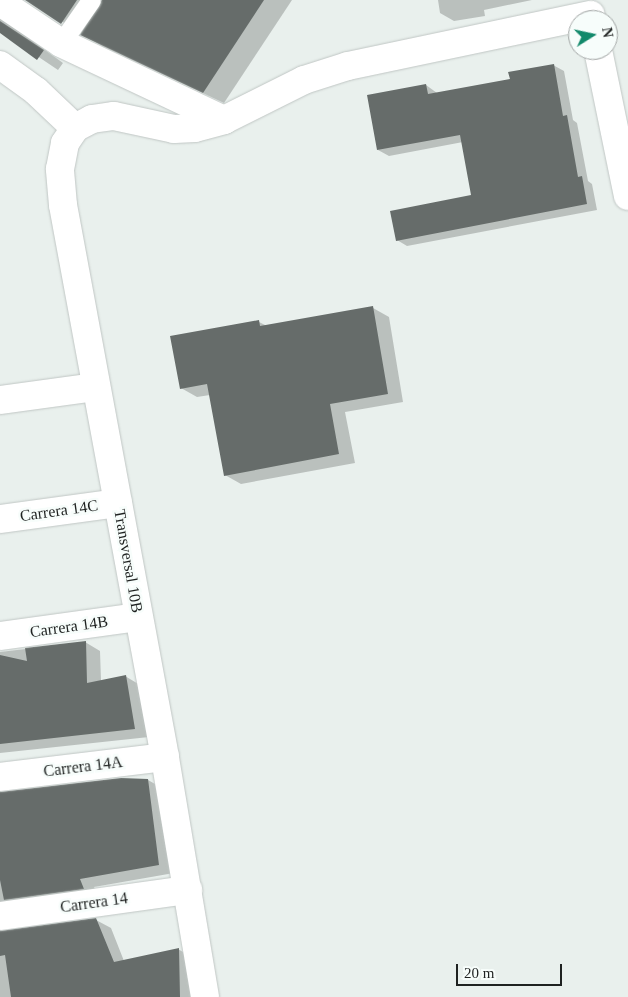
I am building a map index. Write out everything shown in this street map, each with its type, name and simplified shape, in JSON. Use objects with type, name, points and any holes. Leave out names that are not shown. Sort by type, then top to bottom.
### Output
[{"type":"street","points":[[0,2],[61,43],[224,120]]},
{"type":"street","points":[[0,64],[36,91],[75,128],[92,119],[114,116],[174,129],[224,120],[304,80],[348,66],[568,17]]},
{"type":"street","points":[[600,60],[628,196]]},
{"type":"street","name":"Transversal 10B","points":[[75,128],[65,143],[60,169],[95,387],[165,757],[205,997]]},
{"type":"street","points":[[0,400],[95,387]]},
{"type":"street","name":"Carrera 14C","points":[[0,519],[118,503]]},
{"type":"street","name":"Carrera 14B","points":[[0,636],[138,617]]},
{"type":"street","name":"Carrera 14A","points":[[0,777],[165,757]]},
{"type":"street","name":"Carrera 14","points":[[0,916],[188,890]]},
{"type":"lane","points":[[61,43],[91,0]]},
{"type":"building","points":[[25,0],[77,0],[61,24]]},
{"type":"building","points":[[102,0],[264,0],[203,93],[80,35]]},
{"type":"building","points":[[0,21],[44,50],[37,60],[0,33]]},
{"type":"building","points":[[554,64],[563,116],[567,115],[578,177],[582,176],[587,204],[396,241],[390,211],[471,195],[460,135],[377,150],[367,95],[426,84],[428,94],[510,79],[508,72]]},
{"type":"building","points":[[373,306],[388,394],[330,404],[339,454],[224,476],[207,384],[180,389],[170,336],[259,320],[260,326]]},
{"type":"building","points":[[86,641],[87,683],[126,675],[135,729],[0,744],[0,655],[27,661],[25,648]]},
{"type":"building","points":[[121,778],[148,779],[159,865],[80,879],[84,889],[4,900],[0,880],[0,792]]},
{"type":"building","points":[[96,918],[114,962],[179,948],[180,997],[11,997],[5,955],[0,956],[0,931]]}]
